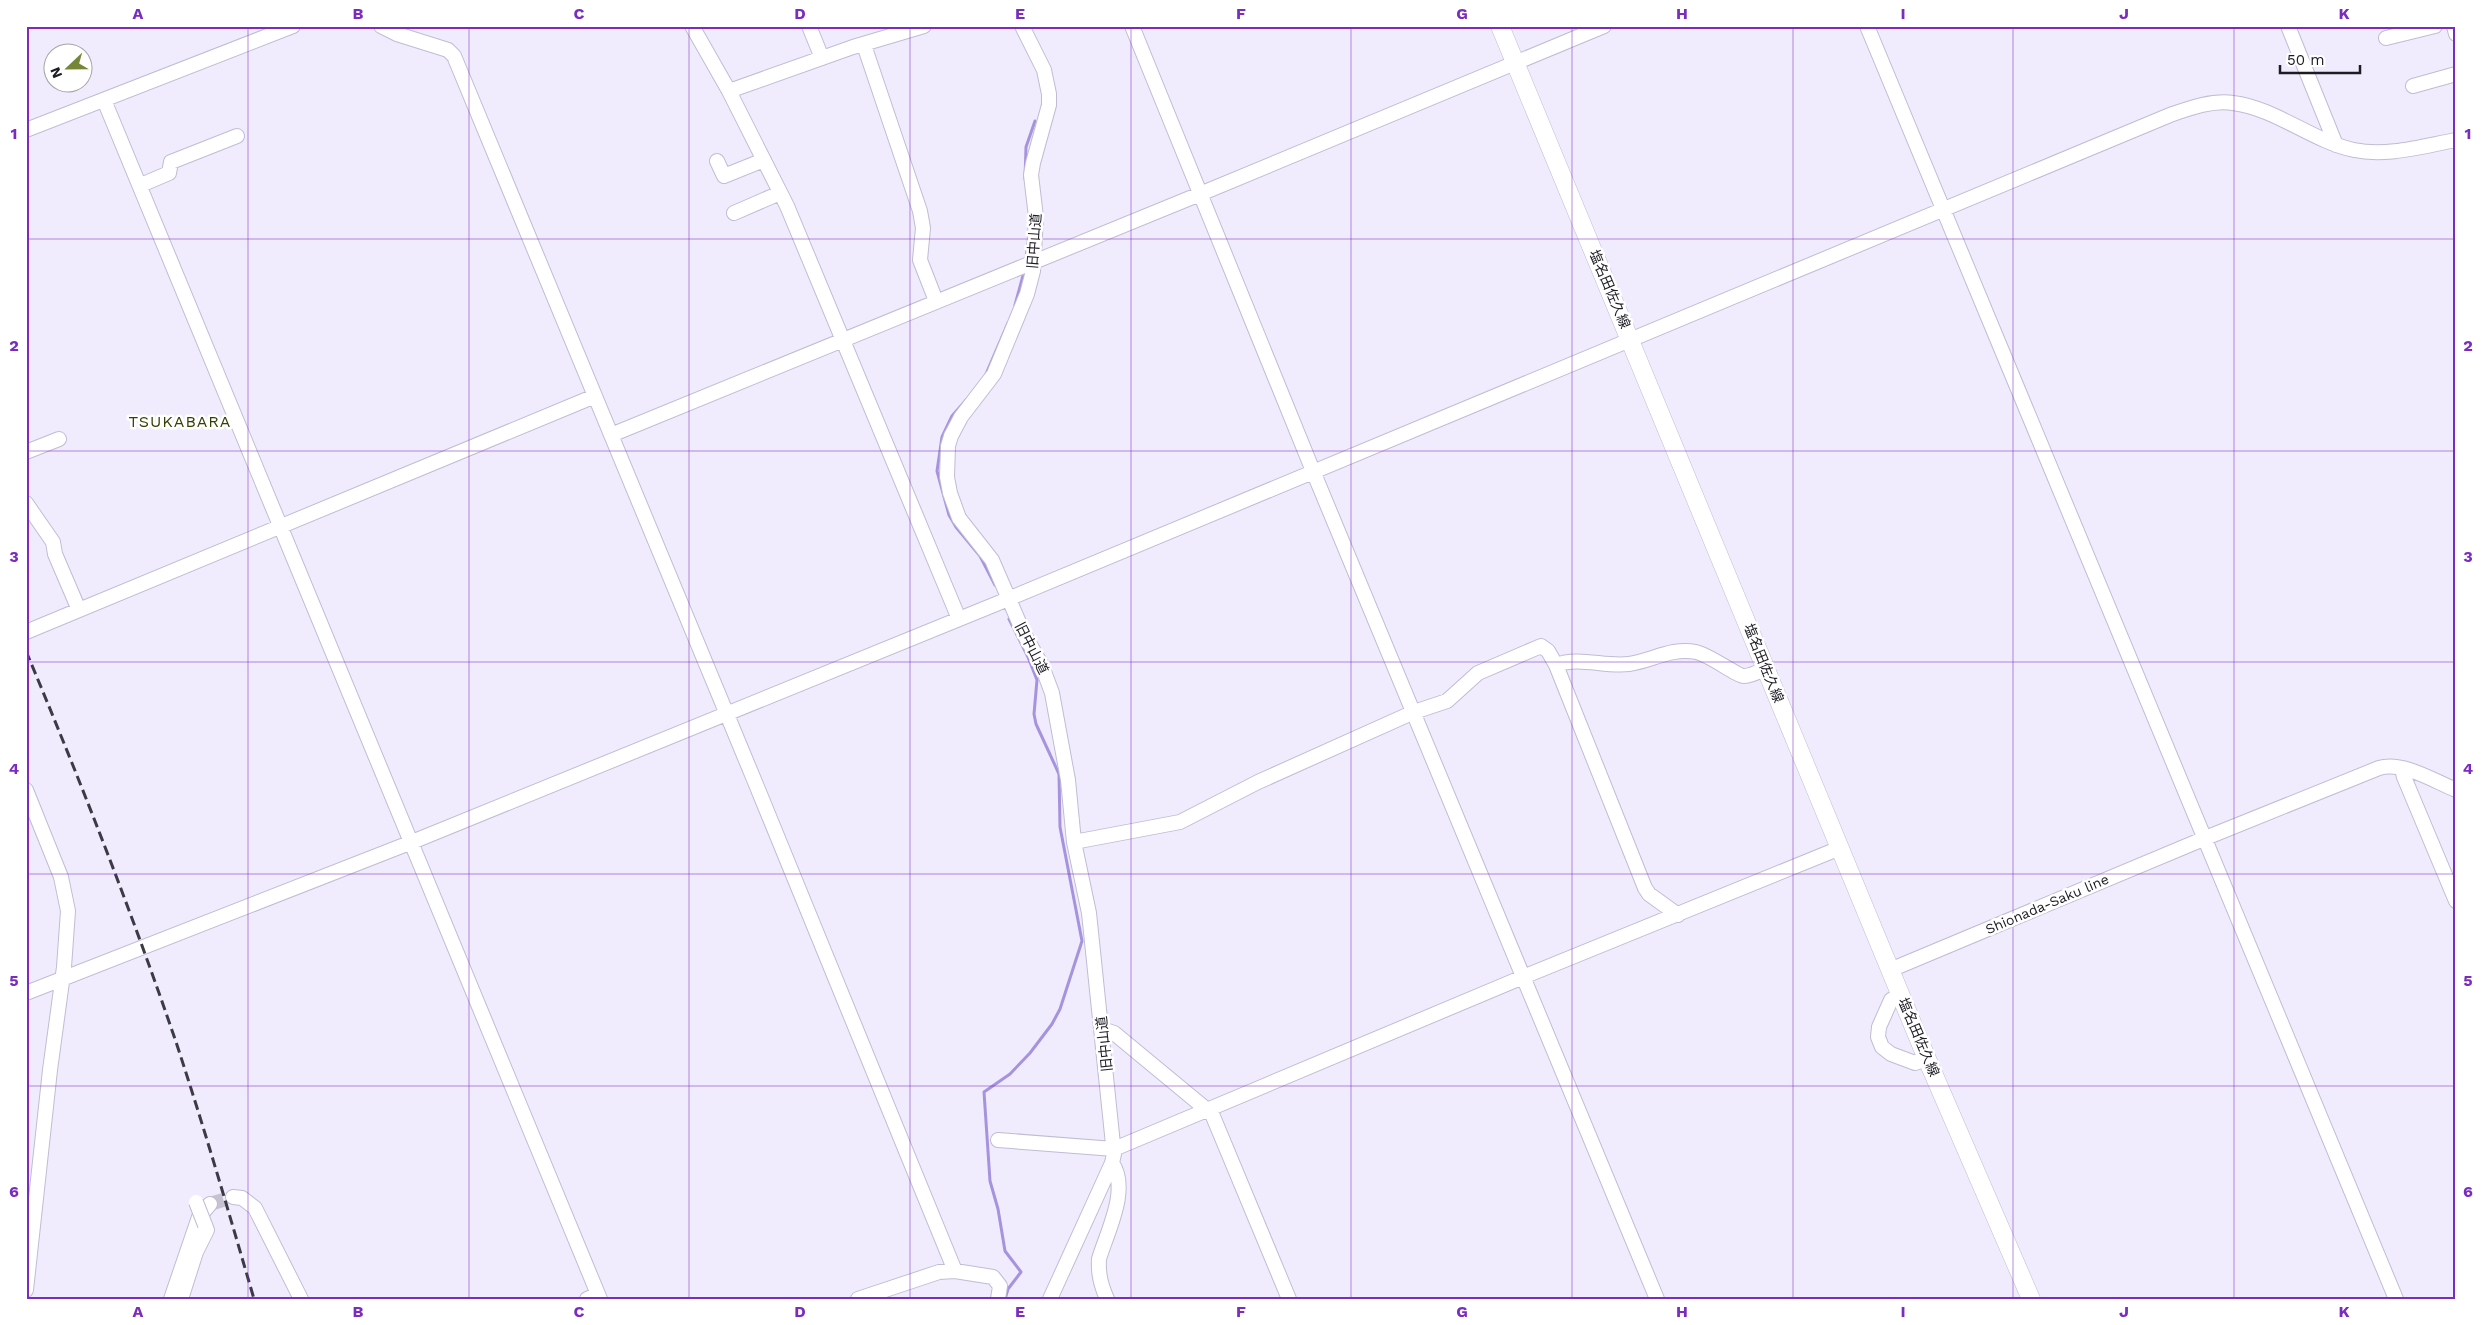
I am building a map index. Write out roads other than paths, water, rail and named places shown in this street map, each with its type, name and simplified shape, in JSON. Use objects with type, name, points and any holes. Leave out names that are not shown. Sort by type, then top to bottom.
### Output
[{"type":"main road","name":"塩名田佐久線","points":[[1500,26],[1631,338],[1927,1059],[2031,1299]]},
{"type":"street","points":[[26,130],[292,26]]},
{"type":"street","points":[[381,26],[448,50],[454,56],[955,1271]]},
{"type":"street","points":[[692,26],[728,91],[780,194],[959,619]]},
{"type":"street","points":[[809,26],[822,58]]},
{"type":"street","points":[[728,91],[822,58],[924,26]]},
{"type":"street","name":"旧中山道","points":[[1022,26],[1044,70],[1049,94],[1049,105],[1032,163],[1036,217],[1034,262],[1026,294],[994,374],[955,428],[948,446],[947,461],[950,493],[955,508],[966,528],[992,560],[1024,634],[1042,666],[1052,693],[1068,780],[1074,842],[1089,913],[1113,1156],[1118,1189],[1098,1271],[1107,1299]]},
{"type":"street","points":[[1132,26],[1313,471],[1657,1299]]},
{"type":"street","points":[[611,435],[1604,26]]},
{"type":"street","points":[[1867,26],[2203,839],[2396,1299]]},
{"type":"street","points":[[2288,26],[2336,145]]},
{"type":"street","points":[[2386,38],[2435,26]]},
{"type":"street","points":[[2454,26],[2456,34]]},
{"type":"street","points":[[864,45],[920,211],[923,228],[920,260],[936,301]]},
{"type":"street","points":[[2413,86],[2456,74]]},
{"type":"street","points":[[104,100],[141,185],[412,842],[595,1297]]},
{"type":"street","points":[[26,993],[62,981],[412,842],[959,619],[1631,338],[1774,281],[1942,208],[2170,115],[2202,105],[2232,102],[2242,104],[2336,145],[2363,151],[2387,152],[2456,140]]},
{"type":"street","points":[[141,185],[170,173],[171,162],[237,136]]},
{"type":"street","points":[[717,161],[724,176],[764,160]]},
{"type":"street","points":[[734,212],[780,194]]},
{"type":"street","points":[[26,632],[595,396]]},
{"type":"street","points":[[26,452],[59,438]]},
{"type":"street","points":[[26,503],[53,542],[55,554],[79,610]]},
{"type":"street","points":[[1074,842],[1180,822],[1258,782],[1414,712],[1447,701],[1478,673],[1536,648],[1545,648],[1556,665],[1645,888],[1649,894],[1678,915]]},
{"type":"street","points":[[1556,665],[1567,661],[1631,664],[1676,651],[1696,652],[1719,661],[1737,674],[1744,676],[1766,668]]},
{"type":"street","name":"Shionada-Saku line","points":[[1890,970],[2203,839],[2379,768],[2386,766],[2402,768]]},
{"type":"street","points":[[2402,768],[2456,790]]},
{"type":"street","points":[[2402,768],[2407,785],[2456,902]]},
{"type":"street","points":[[26,790],[61,877],[68,900],[62,981],[50,1070],[26,1290]]},
{"type":"street","points":[[998,1140],[1113,1156],[1208,1109],[1523,977],[1840,848]]},
{"type":"street","points":[[1900,994],[1891,1000],[1878,1027],[1882,1047],[1891,1054],[1915,1063],[1927,1059]]},
{"type":"street","points":[[1102,1030],[1114,1032],[1212,1114],[1289,1299]]},
{"type":"street","points":[[1050,1299],[1113,1156]]},
{"type":"street","points":[[233,1197],[242,1198],[255,1208],[301,1299]]},
{"type":"street","points":[[181,1299],[196,1252],[208,1230],[195,1200]]},
{"type":"street","points":[[171,1299],[199,1217],[210,1204]]},
{"type":"street","points":[[858,1299],[939,1272],[955,1271],[993,1277],[1000,1286],[998,1299]]},
{"type":"waterway","points":[[1025,179],[1026,147],[1035,121]]},
{"type":"waterway","points":[[1026,258],[1028,244]]},
{"type":"waterway","points":[[1015,305],[1024,272]]},
{"type":"waterway","points":[[986,374],[1008,323]]},
{"type":"waterway","points":[[967,399],[952,416],[942,437],[937,471],[949,515],[956,527],[980,556],[995,585]]},
{"type":"waterway","points":[[1005,1299],[1008,1289],[1021,1272],[1005,1251],[998,1209],[990,1181],[984,1092],[1010,1074],[1030,1053],[1052,1024],[1060,1009],[1082,941],[1060,827],[1059,774],[1036,724],[1034,714],[1037,680],[1009,619]]},
{"type":"tunnel","points":[[210,1204],[233,1197]]},
{"type":"railway","points":[[26,651],[104,845],[159,993],[226,1202],[254,1299]]},
{"type":"district","name":"TSUKABARA","points":[[180,421]]}]
